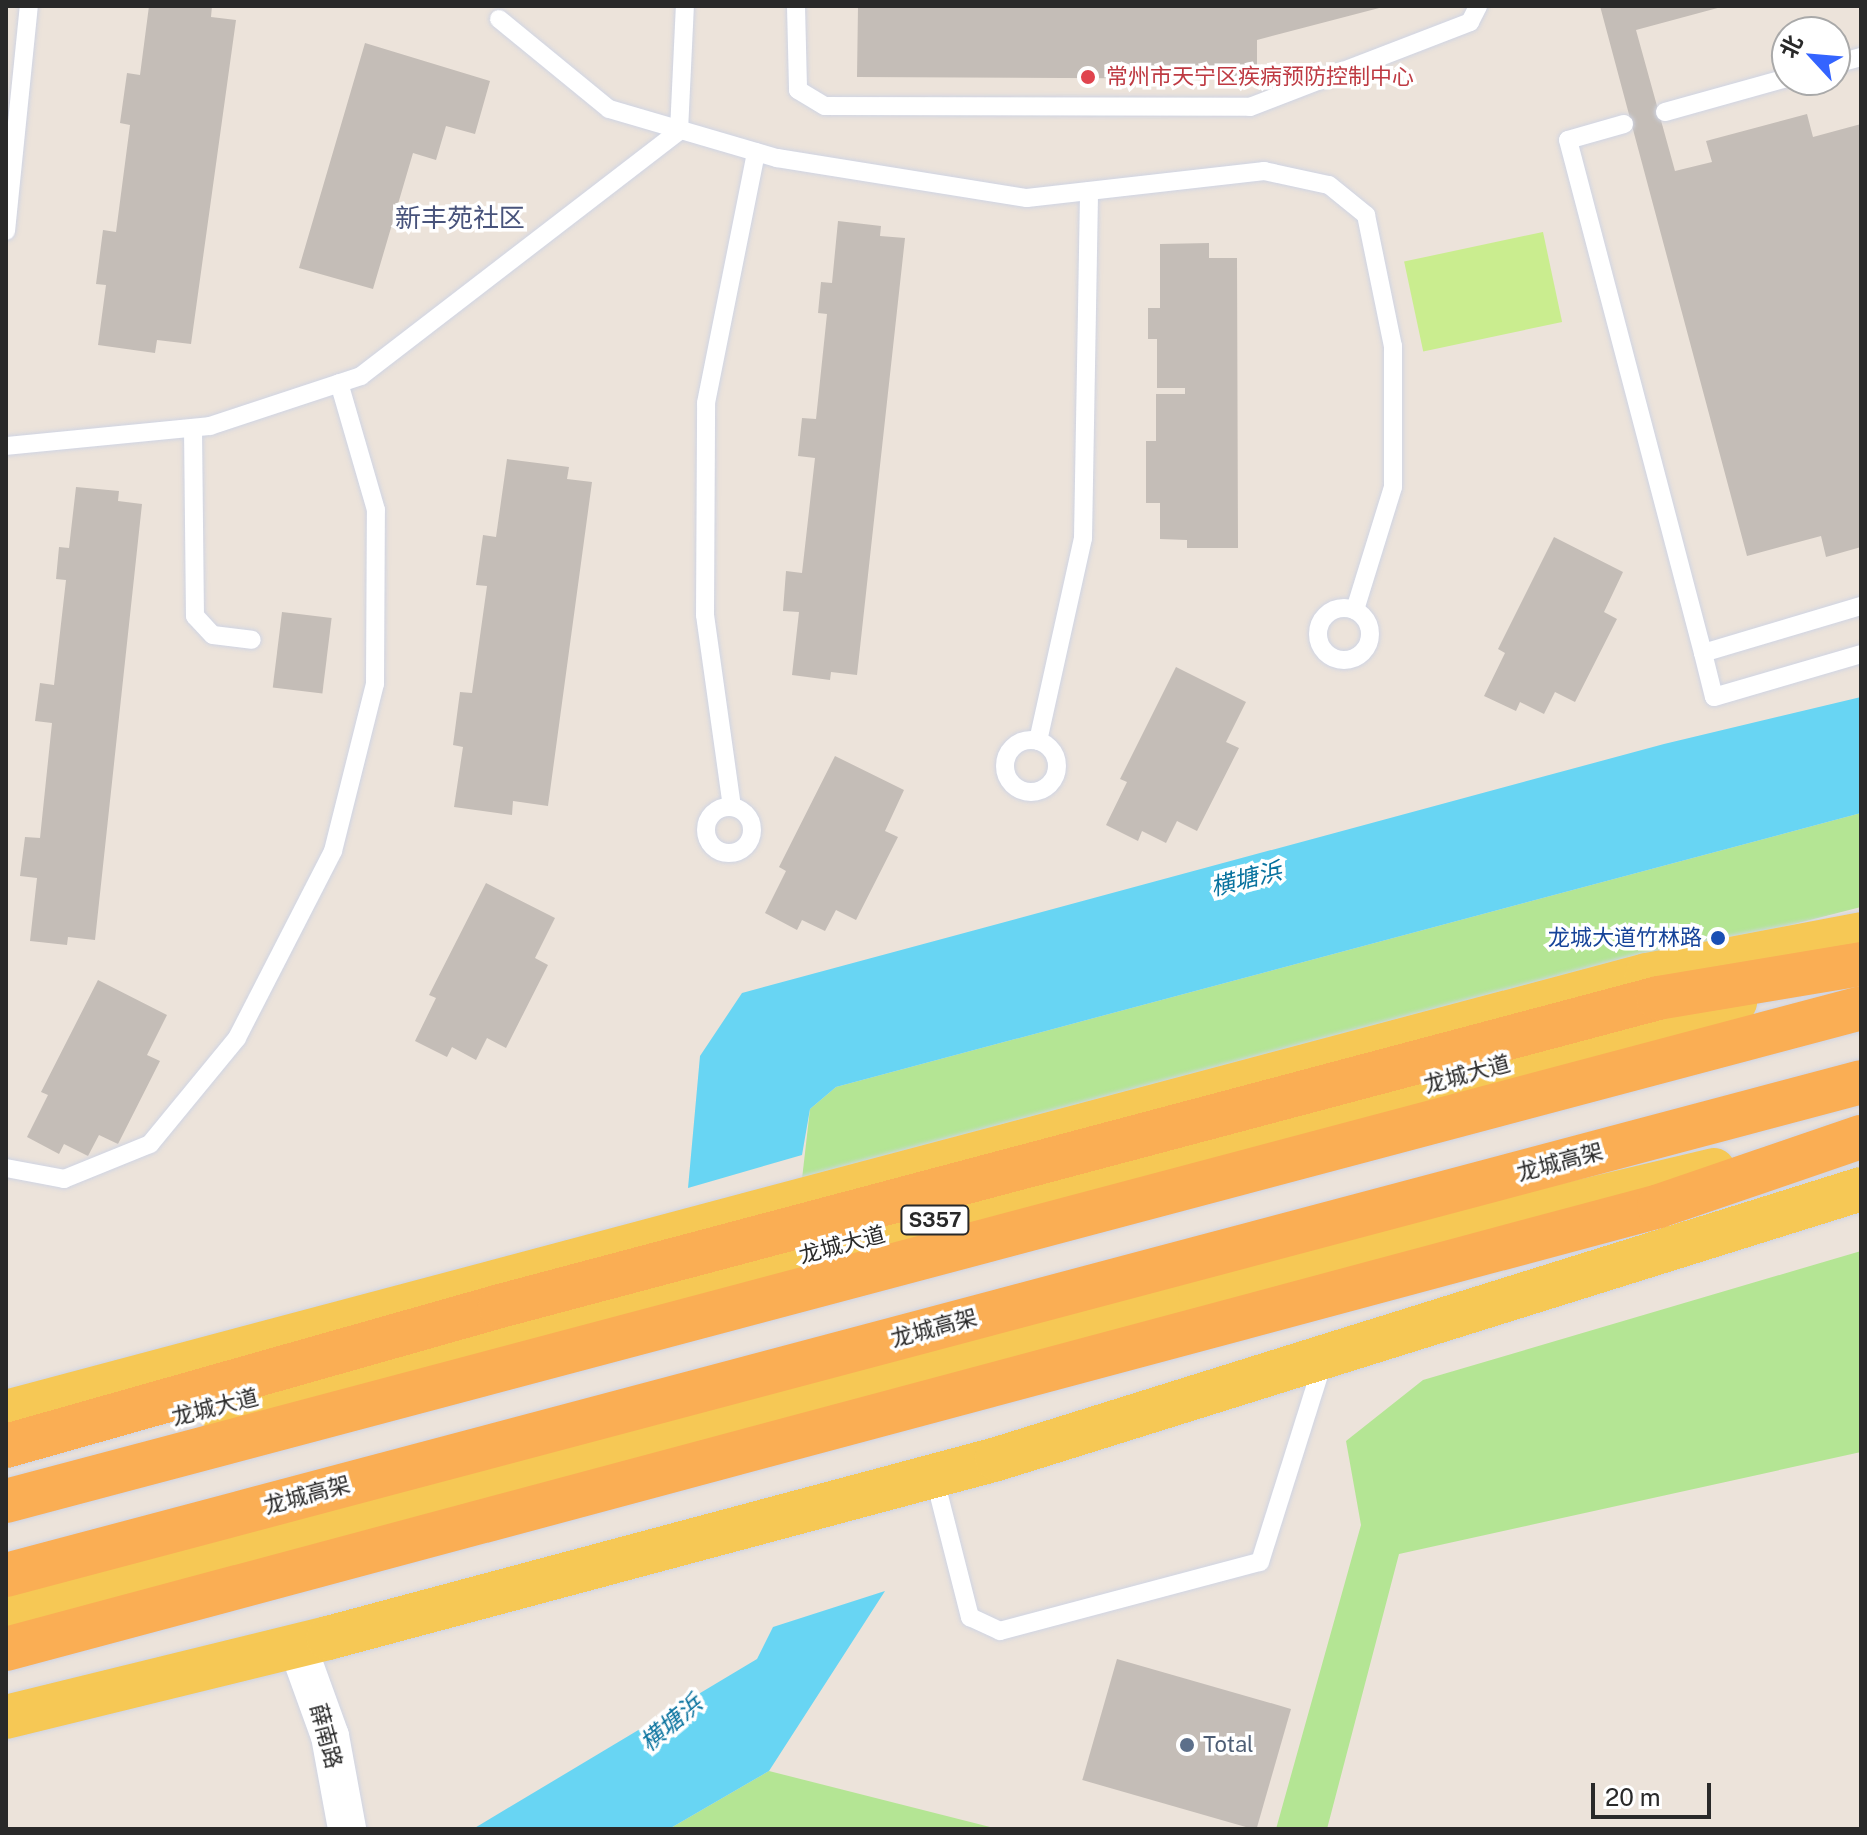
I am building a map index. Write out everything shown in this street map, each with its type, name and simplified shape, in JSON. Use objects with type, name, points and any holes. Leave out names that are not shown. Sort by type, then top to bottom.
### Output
[{"type":"highway","points":[[6,1446],[500,1306],[1658,998],[1861,967]]},
{"type":"highway","points":[[6,1501],[1861,1008]]},
{"type":"highway","name":"龙城高架","points":[[6,1575],[1861,1082]]},
{"type":"highway","points":[[10,1638],[1659,1206],[1861,1136]]},
{"type":"main road","points":[[6,1412],[1647,975],[1861,934]]},
{"type":"main road","name":"龙城大道","points":[[6,1457],[506,1337],[1861,967]]},
{"type":"main road","points":[[6,1717],[297,1645],[934,1476],[1324,1358],[1861,1189]]},
{"type":"street","name":"薛南路","points":[[297,1645],[330,1736],[347,1829]]},
{"type":"lane","points":[[6,231],[29,6]]},
{"type":"lane","points":[[6,446],[193,428],[361,376],[679,131],[685,6]]},
{"type":"lane","points":[[796,6],[798,90],[825,106],[1218,107],[1250,107],[1470,22],[1478,6]]},
{"type":"lane","points":[[499,19],[609,109],[756,152],[1027,198],[1264,171],[1329,185],[1366,215],[1393,346],[1393,487],[1355,610]]},
{"type":"lane","points":[[1665,112],[1771,82]]},
{"type":"lane","points":[[1624,124],[1568,140],[1714,697],[1861,654]]},
{"type":"lane","points":[[732,807],[705,615],[706,403],[756,152]]},
{"type":"lane","points":[[1038,741],[1083,538],[1089,191]]},
{"type":"lane","points":[[6,1168],[64,1179],[150,1144],[237,1038],[333,851],[375,684],[376,510],[339,383]]},
{"type":"lane","points":[[193,428],[195,616],[213,635],[252,640]]},
{"type":"lane","points":[[1703,653],[1861,606]]},
{"type":"lane","points":[[934,1476],[970,1617],[1000,1631],[1260,1562],[1324,1358]]},
{"type":"green space","points":[[1543,232],[1562,322],[1423,352],[1404,262]]},
{"type":"green space","points":[[1861,813],[1861,907],[802,1179],[810,1109],[836,1087]]},
{"type":"green space","points":[[1861,1251],[1861,1452],[1399,1554],[1327,1829],[1276,1829],[1361,1525],[1346,1441],[1423,1380]]},
{"type":"green space","points":[[769,1771],[998,1829],[669,1829]]},
{"type":"water","name":"横塘浜","points":[[1861,697],[1861,813],[836,1087],[810,1109],[802,1155],[688,1188],[700,1056],[742,993],[1664,744]]},
{"type":"water","name":"横塘浜","points":[[885,1591],[769,1771],[669,1829],[473,1829],[757,1659],[773,1627]]},
{"type":"building","points":[[149,6],[212,6],[211,17],[236,20],[191,344],[157,340],[155,353],[98,345],[106,285],[96,284],[103,230],[116,232],[130,125],[120,123],[127,73],[140,75]]},
{"type":"building","points":[[858,6],[1383,7],[1257,40],[1257,79],[857,77]]},
{"type":"building","points":[[1600,6],[1725,6],[1636,30],[1675,171],[1712,162],[1706,141],[1807,114],[1813,137],[1861,124],[1861,547],[1826,557],[1821,536],[1747,556]]},
{"type":"building","points":[[365,43],[490,81],[475,134],[446,126],[436,160],[413,153],[373,289],[299,268]]},
{"type":"building","points":[[838,221],[881,226],[880,236],[905,238],[857,675],[831,672],[830,680],[792,675],[799,612],[783,611],[786,571],[802,573],[815,458],[798,456],[802,418],[816,419],[827,314],[818,313],[821,282],[832,283]]},
{"type":"building","points":[[1209,243],[1209,258],[1237,258],[1238,548],[1187,548],[1187,540],[1160,539],[1160,503],[1146,503],[1146,441],[1156,441],[1156,394],[1185,394],[1185,388],[1157,388],[1157,339],[1148,339],[1148,308],[1160,308],[1160,244]]},
{"type":"building","points":[[507,459],[569,467],[567,479],[592,482],[548,806],[513,801],[512,815],[454,807],[463,747],[453,745],[460,692],[472,693],[487,586],[476,585],[483,535],[496,537]]},
{"type":"building","points":[[76,487],[119,491],[118,501],[142,504],[95,940],[68,937],[67,945],[30,941],[37,878],[20,876],[25,837],[40,838],[52,723],[35,721],[40,683],[54,685],[66,580],[56,579],[59,547],[69,548]]},
{"type":"building","points":[[1554,537],[1623,572],[1604,612],[1617,619],[1575,702],[1555,692],[1544,714],[1520,702],[1516,711],[1484,696],[1505,653],[1498,649]]},
{"type":"building","points":[[282,612],[332,618],[322,694],[273,687]]},
{"type":"building","points":[[1176,667],[1246,702],[1226,742],[1239,748],[1197,831],[1177,821],[1166,843],[1142,831],[1138,841],[1106,825],[1127,782],[1120,779]]},
{"type":"building","points":[[835,756],[904,790],[885,831],[898,837],[856,920],[836,910],[825,931],[802,920],[797,930],[765,913],[786,871],[779,867]]},
{"type":"building","points":[[486,883],[555,918],[535,958],[548,965],[506,1048],[487,1038],[476,1060],[452,1047],[447,1057],[415,1041],[436,998],[429,995]]},
{"type":"building","points":[[98,980],[167,1015],[147,1055],[160,1061],[118,1144],[99,1135],[88,1156],[64,1144],[59,1154],[27,1137],[48,1095],[41,1092]]},
{"type":"building","name":"Total","points":[[1117,1659],[1291,1709],[1257,1829],[1082,1780]]},
{"type":"place","name":"常州市天宁区疾病预防控制中心","points":[[1088,77]]},
{"type":"place","name":"龙城大道竹林路","points":[[1718,938]]},
{"type":"place","name":"Total","points":[[1187,1745]]},
{"type":"district","name":"新丰苑社区","points":[[460,218]]}]
